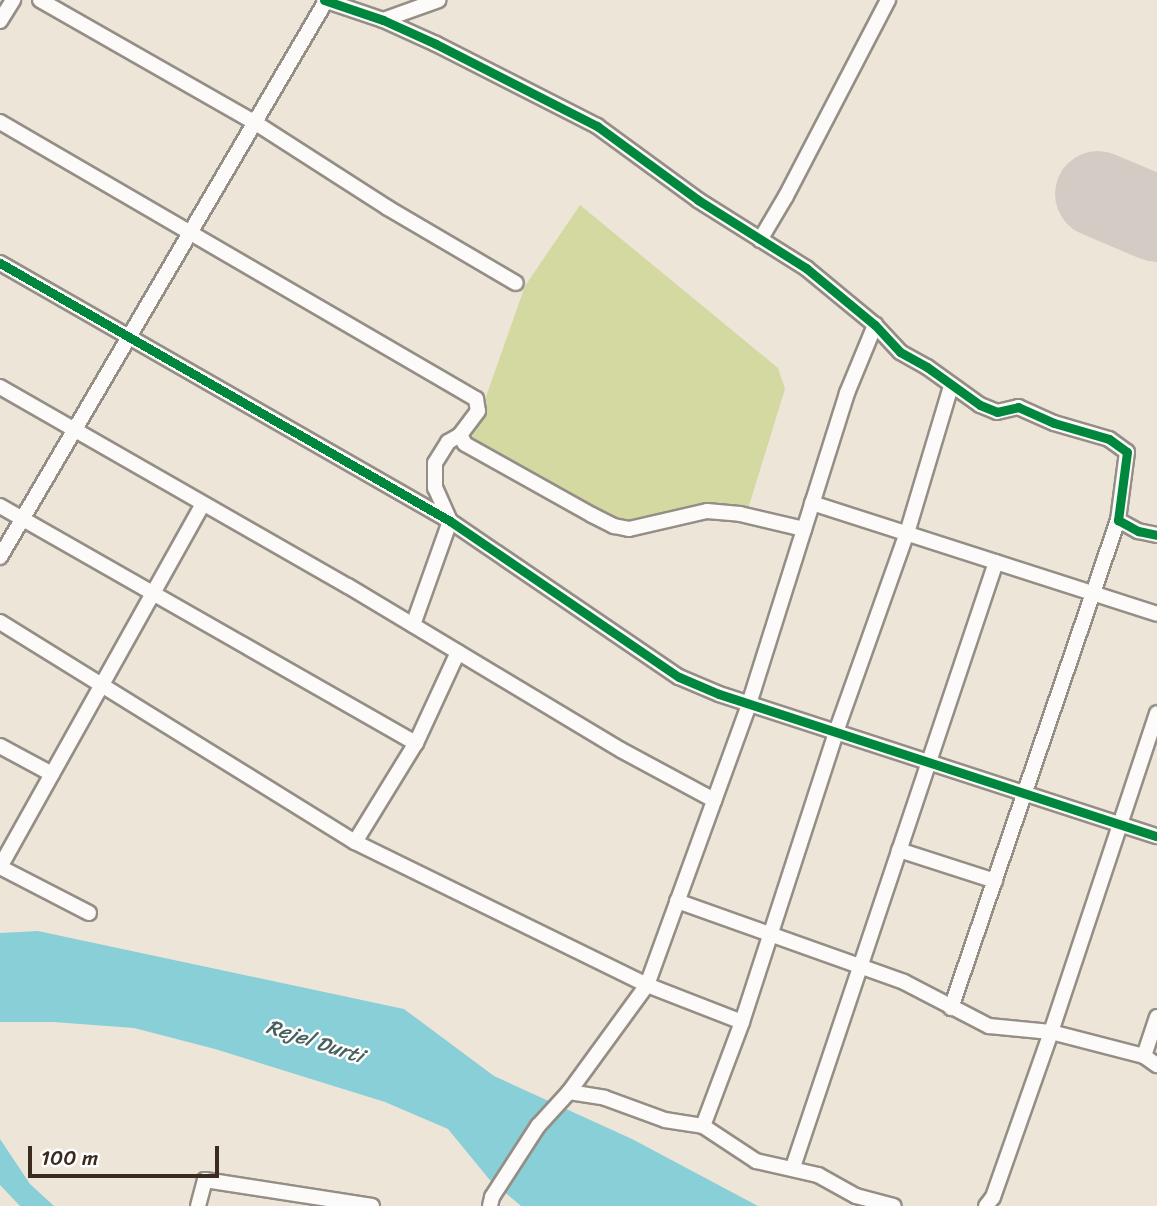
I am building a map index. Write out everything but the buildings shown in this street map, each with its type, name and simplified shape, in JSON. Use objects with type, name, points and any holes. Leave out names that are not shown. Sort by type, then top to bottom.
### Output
[{"type":"street","points":[[0,21],[13,0]]},
{"type":"street","points":[[40,0],[254,122],[388,208],[516,283]]},
{"type":"street","points":[[0,557],[325,0],[383,20],[597,126],[760,240],[806,268],[875,325],[900,352],[927,366],[980,405],[997,412],[1018,407],[1055,423],[1109,439],[1127,452],[1118,520],[951,1008]]},
{"type":"street","points":[[383,20],[439,0]]},
{"type":"street","points":[[760,240],[786,196],[888,0]]},
{"type":"street","points":[[0,122],[476,399],[478,411],[460,435],[439,452],[435,463],[435,488],[450,520],[413,625]]},
{"type":"street","points":[[0,263],[450,520],[679,677],[749,704],[1157,836]]},
{"type":"street","points":[[490,1206],[492,1197],[538,1126],[569,1092],[647,985],[749,704],[847,393],[875,325]]},
{"type":"street","points":[[703,1126],[742,1022],[836,732],[907,533],[951,386]]},
{"type":"street","points":[[0,387],[413,625],[621,750],[714,800]]},
{"type":"street","points":[[460,435],[472,449],[614,526],[645,527],[707,512],[740,514],[804,529]]},
{"type":"street","points":[[812,503],[1157,614]]},
{"type":"street","points":[[89,913],[0,867],[203,504]]},
{"type":"street","points":[[0,506],[416,743]]},
{"type":"street","points":[[1118,520],[1138,531],[1157,536]]},
{"type":"street","points":[[793,1167],[996,562]]},
{"type":"street","points":[[0,622],[355,842],[647,985],[742,1022]]},
{"type":"street","points":[[355,842],[416,743],[458,652]]},
{"type":"street","points":[[986,1206],[993,1197],[1051,1032],[1157,713]]},
{"type":"street","points":[[0,746],[52,774]]},
{"type":"street","points":[[899,850],[995,881]]},
{"type":"street","points":[[677,901],[904,982],[989,1027],[1051,1032],[1144,1056],[1157,1065]]},
{"type":"street","points":[[1144,1056],[1157,1017]]},
{"type":"street","points":[[569,1092],[605,1098],[665,1120],[703,1126],[755,1161],[793,1167],[818,1175],[856,1196],[894,1206]]},
{"type":"street","points":[[198,1206],[205,1180],[372,1206]]},
{"type":"green space","points":[[580,205],[778,368],[785,389],[748,509],[694,505],[624,524],[470,442],[525,286]]},
{"type":"water","name":"Rejel Durti","points":[[38,931],[404,1009],[494,1076],[632,1139],[758,1206],[521,1206],[489,1179],[448,1129],[385,1102],[215,1049],[134,1028],[53,1022],[0,1022],[0,933]]},
{"type":"water","points":[[0,1139],[30,1184],[54,1206],[20,1206],[0,1185]]},
{"type":"runway","points":[[1098,194],[1157,219]]},
{"type":"cycle path","points":[[324,0],[383,20],[436,44],[597,126],[698,200],[806,268],[875,325],[900,352],[927,367],[980,405],[997,412],[1018,407],[1054,423],[1109,439],[1127,452],[1118,520],[1138,531],[1157,535]]},
{"type":"cycle path","points":[[0,263],[450,521],[679,677],[719,694],[1157,836]]}]
